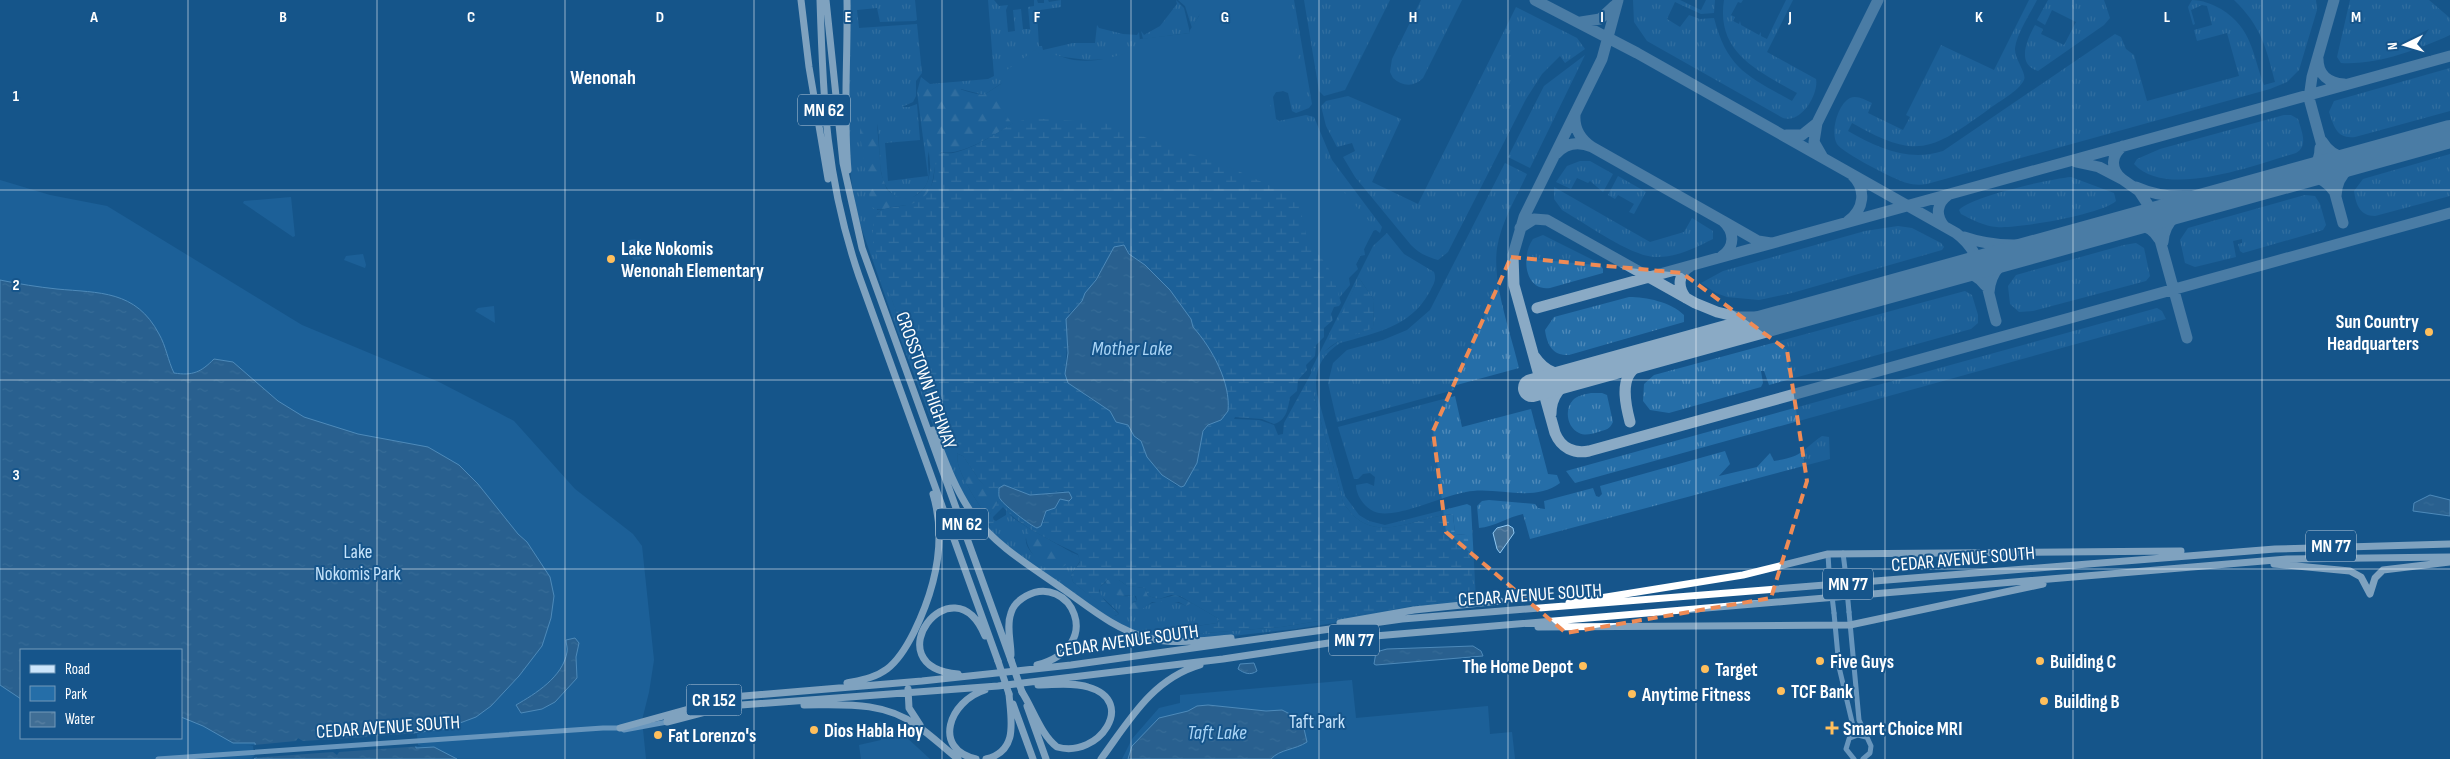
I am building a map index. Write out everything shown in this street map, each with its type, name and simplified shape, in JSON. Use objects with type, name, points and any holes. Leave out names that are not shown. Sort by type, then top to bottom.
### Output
[{"type":"highway","points":[[801,0],[809,68],[828,180],[841,220]]},
{"type":"highway","name":"CROSSTOWN HIGHWAY","points":[[820,0],[826,138],[841,220],[859,276],[1032,759]]},
{"type":"highway","name":"CROSSTOWN HIGHWAY","points":[[826,0],[838,127],[851,205],[862,248],[1046,759]]},
{"type":"highway","points":[[847,0],[846,132],[851,205]]},
{"type":"highway","points":[[913,388],[958,490],[981,524],[1008,551],[1103,617],[1132,633],[1166,641],[1274,636]]},
{"type":"highway","points":[[825,688],[875,676],[892,665],[908,643],[928,599],[937,564],[938,527],[936,506],[922,450]]},
{"type":"highway","name":"CEDAR AVENUE SOUTH","points":[[620,728],[724,698],[1018,671],[1402,619],[2212,554],[2341,546],[2450,544]]},
{"type":"highway","points":[[1484,613],[1602,598],[1743,575],[1828,554],[2196,551],[2212,554]]},
{"type":"highway","name":"CEDAR AVENUE SOUTH","points":[[667,722],[717,708],[998,686],[1223,659],[1375,636],[2256,562],[2367,557],[2450,557]]},
{"type":"highway","points":[[2256,562],[2350,571],[2361,577],[2370,594],[2374,578],[2383,570],[2450,562]]},
{"type":"highway","points":[[1485,628],[1850,625],[2034,586],[2108,574]]},
{"type":"highway","points":[[1011,660],[1009,622],[1016,604],[1030,594],[1042,592],[1054,594],[1064,600],[1073,610],[1076,623],[1075,636],[1070,647],[1050,661],[1018,671]]},
{"type":"highway","points":[[1304,632],[1333,624],[1414,610],[1500,601]]},
{"type":"highway","points":[[978,675],[945,673],[927,662],[922,653],[920,636],[927,621],[936,614],[954,610],[973,617],[998,661]]},
{"type":"highway","points":[[1101,759],[1142,702],[1156,688],[1185,670],[1223,659]]},
{"type":"highway","points":[[922,681],[910,687],[907,694],[913,716],[936,741]]},
{"type":"highway","points":[[1022,683],[1084,686],[1094,689],[1104,697],[1110,708],[1112,721],[1108,734],[1101,744],[1091,751],[1074,753],[1062,750],[1046,734],[1022,692]]},
{"type":"highway","points":[[976,759],[963,754],[954,744],[950,734],[951,722],[955,711],[966,699],[998,686]]},
{"type":"highway","points":[[986,759],[1001,753],[1011,738],[1010,694]]},
{"type":"highway","points":[[769,704],[875,707],[901,716],[958,759]]},
{"type":"main road","points":[[1844,553],[1859,720],[1870,742],[1871,749],[1865,759]]},
{"type":"main road","points":[[1828,554],[1839,667],[1853,726],[1846,749],[1852,758]]},
{"type":"main road","name":"CEDAR AVENUE SOUTH","points":[[158,759],[422,740],[620,728],[624,730],[667,722]]},
{"type":"main road","points":[[1850,738],[1858,735],[1866,737]]},
{"type":"highlighted area","points":[[1511,257],[1682,273],[1787,350],[1807,481],[1771,598],[1566,633],[1446,532],[1433,431]]},
{"type":"green space","points":[[849,0],[915,0],[917,20],[915,21],[880,22],[877,8],[857,10],[859,28],[917,24],[922,73],[916,81],[916,96],[913,102],[902,107],[917,104],[920,140],[885,143],[888,181],[928,176],[917,92],[921,77],[930,84],[988,79],[994,76],[988,0],[994,0],[999,6],[1008,5],[1006,10],[1008,32],[1015,31],[1013,10],[1021,9],[1023,29],[1030,29],[1028,7],[1034,6],[1034,0],[1037,0],[1038,3],[1044,3],[1044,0],[1049,2],[1061,0],[1061,7],[1040,10],[1040,14],[1037,14],[1039,46],[1042,46],[1043,50],[1073,43],[1095,43],[1097,25],[1099,28],[1123,34],[1137,35],[1139,32],[1140,41],[1134,52],[1111,59],[1087,60],[1056,56],[1006,71],[1002,83],[984,95],[961,89],[930,148],[928,155],[929,175],[928,181],[919,193],[910,199],[898,197],[889,191],[884,182],[881,171],[877,124],[877,210],[881,210],[877,214],[874,244],[898,318],[948,445],[958,454],[957,460],[963,476],[986,515],[981,517],[990,526],[992,519],[996,521],[1006,515],[1006,510],[1013,518],[1030,529],[1027,534],[1027,544],[1032,553],[1044,565],[1073,555],[1071,552],[1078,555],[1080,561],[1071,575],[1073,582],[1115,616],[1119,614],[1118,612],[1100,595],[1100,587],[1106,582],[1111,590],[1121,596],[1134,595],[1137,601],[1132,602],[1145,607],[1149,604],[1165,601],[1177,602],[1186,606],[1192,603],[1219,619],[1217,623],[1168,630],[1167,636],[1281,627],[1464,598],[1472,595],[1466,535],[1455,534],[1453,514],[1394,527],[1366,524],[1354,516],[1343,502],[1314,396],[1311,370],[1373,246],[1387,233],[1404,254],[1434,272],[1435,280],[1433,285],[1421,304],[1402,321],[1379,332],[1340,343],[1333,348],[1320,365],[1316,378],[1317,394],[1345,496],[1359,515],[1369,521],[1385,525],[1467,504],[1471,506],[1476,601],[1295,629],[1215,638],[1163,639],[1126,629],[1009,550],[976,516],[962,494],[947,462],[897,330],[860,224],[854,197],[848,141]],"holes":[[[1359,278],[1374,300],[1373,328],[1343,338],[1324,352]]]},
{"type":"green space","points":[[1176,0],[1184,8],[1190,33],[1143,39],[1141,31],[1144,35],[1160,26],[1177,4]]},
{"type":"green space","points":[[1178,0],[1202,0],[1201,12],[1192,28],[1185,6]]},
{"type":"green space","points":[[1201,0],[1288,0],[1305,96],[1293,98],[1290,89],[1268,94],[1274,128],[1310,121],[1335,182],[1375,228],[1340,295],[1328,267],[1307,238],[1299,203],[1292,196],[1236,170],[1105,123],[1029,118],[1012,124],[997,101],[1004,72],[1038,48],[1039,54],[1052,54],[1082,61],[1104,59],[1133,51],[1140,39],[1190,33],[1199,16]]},
{"type":"green space","points":[[1283,0],[1294,0],[1312,104],[1309,108],[1296,113],[1292,111],[1288,93],[1283,91],[1276,92],[1273,97],[1276,119],[1279,121],[1306,115],[1314,117],[1332,160],[1382,227],[1380,233],[1376,230],[1372,231],[1364,249],[1365,255],[1360,256],[1356,264],[1358,269],[1349,278],[1350,285],[1339,298],[1170,113]]},
{"type":"green space","points":[[1304,0],[1390,0],[1345,90],[1324,96],[1319,91]]},
{"type":"green space","points":[[1421,0],[1462,0],[1423,78],[1416,83],[1408,85],[1397,81],[1390,72],[1392,59]]},
{"type":"green space","points":[[1633,0],[1680,0],[1701,10],[1706,0],[1715,0],[1714,13],[1701,14],[1675,2],[1667,19],[1680,27],[1689,15],[1700,19],[1714,18],[1726,49],[1742,70],[1752,78],[1792,101],[1797,93],[1767,76],[1742,57],[1726,33],[1723,18],[1724,0],[1743,0],[1741,3],[1738,2],[1731,15],[1735,17],[1733,21],[1739,24],[1740,21],[1741,25],[1759,35],[1761,32],[1761,36],[1767,39],[1786,0],[1793,0],[1767,52],[1816,79],[1815,92],[1808,106],[1797,116],[1790,119],[1783,118],[1647,41],[1634,22]]},
{"type":"green space","points":[[2029,0],[2037,0],[2021,30],[2015,48],[2016,57],[2024,74],[2024,80],[2008,96],[1952,134],[1937,142],[1923,146],[1909,146],[1893,142],[1874,135],[1852,123],[1848,131],[1894,152],[1918,155],[1943,151],[2115,34],[2121,37],[2126,49],[2134,55],[2147,101],[2239,76],[2227,33],[2197,41],[2194,30],[2212,25],[2207,6],[2202,5],[2191,10],[2195,24],[2193,25],[2188,7],[2192,0],[2218,7],[2240,25],[2250,43],[2264,85],[2275,82],[2269,58],[2251,19],[2234,0],[2316,0],[2317,10],[2299,70],[2287,82],[2270,89],[1927,184],[1910,184],[1892,177],[1859,160],[1837,144],[1834,133],[1836,119],[1842,106],[1853,97],[1872,103],[1868,113],[1903,130],[1910,117],[1906,115],[1941,45],[1994,70]]},
{"type":"green space","points":[[2048,0],[2104,0],[2110,18],[2104,25],[2038,71],[2031,68],[2025,57],[2027,43],[2035,25],[2043,29],[2041,34],[2064,45],[2076,22],[2052,10],[2045,25],[2037,20]]},
{"type":"green space","points":[[2350,0],[2429,0],[2450,18],[2450,35],[2411,51],[2383,59],[2369,62],[2341,63],[2337,57]]},
{"type":"green space","points":[[1516,7],[1577,38],[1585,49],[1565,63],[1560,56],[1542,74],[1526,99],[1448,252],[1438,260],[1434,259],[1411,245],[1355,177],[1343,157],[1355,151],[1352,143],[1337,147],[1326,126],[1321,106],[1326,101],[1348,96],[1401,119],[1372,182],[1418,204]]},
{"type":"green space","points":[[1585,55],[1530,168],[1508,157],[1544,86]]},
{"type":"green space","points":[[2450,68],[2450,111],[2355,137],[2344,136],[2337,131],[2329,112],[2334,101]]},
{"type":"green space","points":[[1007,80],[1026,115],[973,146],[951,152],[941,152],[936,164],[932,185],[926,197],[920,202],[881,210],[871,206],[860,129],[870,122],[877,124],[881,173],[887,190],[901,198],[915,196],[925,187],[930,174],[930,159],[920,112],[919,99],[921,89],[929,86],[945,85],[984,95]]},
{"type":"green space","points":[[1025,115],[1149,125],[1313,206],[1341,303],[1339,306],[1334,307],[1331,314],[1333,320],[1324,328],[1324,337],[1316,345],[1315,356],[1306,365],[1307,370],[1298,380],[1297,391],[1290,397],[1282,420],[1274,424],[1262,419],[1235,417],[1234,419],[1259,420],[1274,425],[1278,435],[1283,434],[1284,423],[1313,370],[1314,396],[1343,502],[1354,516],[1366,524],[1380,527],[1394,527],[1453,514],[1455,534],[1466,535],[1468,539],[1474,593],[1464,598],[1281,627],[1167,636],[1165,631],[1217,623],[1219,619],[1180,596],[1171,595],[1159,599],[1148,596],[1145,588],[1127,586],[1119,580],[1107,580],[1099,591],[1105,601],[1119,614],[1114,616],[1073,582],[1071,575],[1080,562],[1078,554],[1019,522],[1003,507],[993,517],[994,528],[983,519],[981,515],[990,514],[998,502],[980,481],[963,456],[954,452],[948,446],[898,318],[873,244],[873,223],[881,210],[913,203],[919,201],[924,196],[933,181],[938,154],[953,153],[972,147]],"holes":[[[1114,247],[1127,249],[1132,256],[1165,285],[1185,311],[1220,370],[1221,420],[1208,426],[1202,435],[1196,464],[1184,486],[1177,486],[1162,475],[1147,457],[1141,441],[1134,436],[1128,425],[1116,422],[1111,411],[1087,397],[1065,374],[1069,313],[1087,293]],[[1004,485],[1030,495],[1064,491],[1055,508],[1046,511],[1044,522],[1014,511],[1005,505]]]},
{"type":"green space","points":[[2284,115],[2291,115],[2298,119],[2303,142],[2300,150],[2296,153],[2236,171],[2189,179],[2168,179],[2149,174],[2134,164],[2137,159],[2160,149]]},
{"type":"green space","points":[[2450,154],[2450,196],[2375,216],[2370,216],[2360,209],[2354,191],[2363,179]]},
{"type":"green space","points":[[1580,161],[1590,161],[1613,174],[1603,192],[1590,181],[1588,183],[1577,178],[1571,189],[1556,182],[1567,166]]},
{"type":"green space","points":[[1505,163],[1527,174],[1502,229],[1497,248],[1496,262],[1503,308],[1519,368],[1453,386],[1454,390],[1337,422],[1328,383],[1333,363],[1347,350],[1383,340],[1407,330],[1430,310]]},
{"type":"green space","points":[[1618,176],[1646,192],[1634,214],[1629,212],[1634,204],[1618,195],[1615,199],[1608,195]]},
{"type":"green space","points":[[2071,177],[2114,193],[2116,201],[2095,211],[2059,220],[2007,227],[1983,224],[1961,214],[1959,210],[1979,199],[1995,194],[2046,181]]},
{"type":"green space","name":"Lake Nokomis Park","points":[[0,180],[50,195],[107,206],[302,325],[439,382],[514,421],[575,489],[633,534],[642,546],[654,660],[642,720],[646,759],[0,759]]},
{"type":"green space","points":[[1554,187],[1650,242],[1684,232],[1692,218],[1713,231],[1713,239],[1677,254],[1662,257],[1645,255],[1608,238],[1562,210],[1554,199]]},
{"type":"green space","points":[[2305,195],[2315,196],[2320,204],[2326,225],[2323,230],[2243,253],[2240,251],[2238,244],[2242,243],[2242,239],[2233,241],[2236,257],[2195,267],[2185,263],[2180,240],[2188,228]]},
{"type":"green space","points":[[291,197],[295,236],[293,237],[243,203],[244,201]]},
{"type":"green space","points":[[1898,226],[1912,228],[1941,243],[1944,247],[1942,250],[1792,293],[1759,300],[1727,297],[1716,293],[1701,283],[1723,271],[1865,231]]},
{"type":"green space","points":[[1543,235],[1599,263],[1603,273],[1550,288],[1541,288],[1530,278],[1526,263],[1529,246],[1533,239]]},
{"type":"green space","points":[[641,239],[642,259],[634,260],[629,253],[628,240]]},
{"type":"green space","points":[[2136,243],[2144,248],[2150,276],[2146,281],[2033,311],[2019,312],[2010,304],[2008,286],[2016,275]]},
{"type":"green space","points":[[363,254],[365,268],[344,260],[346,256]]},
{"type":"green space","points":[[1359,278],[1374,300],[1373,328],[1338,341],[1321,356]]},
{"type":"green space","points":[[1965,291],[1972,295],[1978,315],[1978,323],[1971,329],[1769,385],[1764,371],[1761,371],[1763,383],[1761,387],[1669,413],[1650,410],[1643,401],[1644,384],[1654,375]]},
{"type":"green space","points":[[1629,297],[1650,299],[1679,310],[1684,315],[1684,322],[1569,355],[1559,354],[1549,345],[1545,330],[1554,317]]},
{"type":"green space","points":[[494,306],[495,323],[475,311],[478,308]]},
{"type":"green space","points":[[2157,308],[2162,311],[2166,319],[1575,483],[1566,471]]},
{"type":"green space","points":[[1591,393],[1607,395],[1613,422],[1605,430],[1591,434],[1579,433],[1569,423],[1568,408],[1581,395]]},
{"type":"green space","points":[[1455,396],[1462,427],[1531,409],[1548,474],[1557,475],[1560,483],[1540,492],[1473,491],[1400,512],[1379,513],[1366,506],[1360,499],[1356,485],[1367,483],[1374,486],[1375,477],[1370,473],[1363,474],[1358,479],[1354,479],[1338,427]]},
{"type":"green space","points":[[1822,436],[1829,437],[1830,459],[1530,539],[1523,514],[1479,528],[1477,506],[1482,501],[1535,504],[1538,508],[1545,509],[1544,501],[1593,488],[1596,496],[1599,497],[1602,494],[1600,486],[1725,451],[1730,464],[1719,476],[1757,467],[1770,453],[1774,461],[1797,455]]},
{"type":"green space","points":[[958,454],[963,456],[980,481],[997,499],[998,504],[990,514],[986,515],[967,485],[959,467]]},
{"type":"green space","points":[[1030,529],[1071,552],[1073,555],[1070,562],[1058,570],[1052,569],[1040,562],[1028,545],[1026,532]]},
{"type":"green space","points":[[1107,580],[1119,580],[1127,586],[1145,588],[1148,596],[1159,599],[1176,595],[1192,603],[1186,606],[1179,602],[1152,602],[1137,613],[1129,609],[1128,605],[1137,601],[1136,596],[1115,594],[1109,588]]},
{"type":"green space","name":"Taft Park","points":[[1352,680],[1356,718],[1488,706],[1490,734],[1512,732],[1515,759],[1122,759],[1132,739],[1159,708],[1180,703],[1180,695]]},
{"type":"green space","points":[[879,721],[905,736],[930,759],[861,759],[859,745],[881,740]]},
{"type":"water","name":"Mother Lake","points":[[1124,245],[1129,254],[1145,265],[1170,290],[1191,319],[1193,327],[1207,345],[1219,366],[1226,389],[1228,411],[1221,420],[1208,425],[1203,431],[1197,463],[1184,486],[1181,487],[1162,475],[1147,457],[1141,441],[1134,436],[1128,425],[1116,422],[1110,411],[1068,383],[1065,374],[1068,353],[1066,319],[1082,301],[1085,293],[1096,280],[1114,247]]},
{"type":"water","name":"Lake Nokomis Park","points":[[0,280],[43,287],[102,293],[128,301],[150,320],[161,339],[174,373],[186,374],[196,372],[214,359],[233,362],[278,401],[304,417],[358,434],[428,447],[459,465],[478,484],[518,534],[527,542],[550,577],[554,596],[551,618],[542,646],[519,676],[491,706],[476,717],[444,729],[414,733],[416,748],[434,747],[457,759],[254,759],[257,757],[255,743],[233,743],[203,726],[182,717],[182,649],[20,649],[20,698],[0,685]]},
{"type":"water","points":[[1004,485],[1030,495],[1069,492],[1072,498],[1069,501],[1060,499],[1055,508],[1046,511],[1041,526],[1037,528],[1000,499],[999,488]]},
{"type":"water","points":[[2430,495],[2450,500],[2450,516],[2413,511],[2414,503]]},
{"type":"water","points":[[1508,525],[1513,528],[1514,533],[1500,553],[1497,549],[1493,533],[1497,528]]},
{"type":"water","points":[[575,638],[579,643],[576,657],[577,678],[555,702],[542,709],[521,713],[516,705],[531,696],[554,677],[564,661],[567,651],[566,640]]},
{"type":"water","points":[[1473,646],[1481,651],[1483,656],[1374,664],[1376,652],[1387,649]]},
{"type":"water","points":[[1254,663],[1257,671],[1254,673],[1243,672],[1238,669],[1240,664]]},
{"type":"water","name":"Taft Lake","points":[[1208,705],[1266,711],[1282,710],[1302,720],[1307,742],[1279,753],[1271,759],[1128,759],[1132,746],[1159,718],[1188,711],[1197,706]]},
{"type":"pier","points":[[369,733],[374,736],[421,733],[417,734],[418,745],[422,746],[339,752],[337,755],[333,752],[252,758],[254,756],[253,745],[296,741],[298,738],[303,741],[367,737]]},
{"type":"taxiway","points":[[1535,0],[1637,53],[1956,233],[1965,241],[1979,261],[1996,321]]},
{"type":"taxiway","points":[[1618,0],[1602,59],[1524,217],[1513,255],[1514,285],[1555,433],[1561,443],[1573,451],[1589,451],[2450,213]]},
{"type":"taxiway","points":[[1817,123],[1878,0]]},
{"type":"taxiway","points":[[2334,0],[2312,77],[2309,98],[2343,223]]},
{"type":"taxiway","points":[[1581,22],[1600,19],[1614,6]]},
{"type":"taxiway","points":[[1537,308],[2450,56]]},
{"type":"taxiway","points":[[2318,59],[2320,70],[2325,77],[2334,82],[2344,84]]},
{"type":"taxiway","points":[[1556,154],[1564,147],[1572,144],[1592,147],[1584,141],[1579,133],[1575,115]]},
{"type":"taxiway","points":[[1786,135],[1802,135],[1817,123],[1814,142],[1822,156]]},
{"type":"taxiway","points":[[2322,141],[2334,153],[2347,158],[2379,154],[2363,160],[2344,173],[2337,187],[2336,196]]},
{"type":"taxiway","points":[[2076,162],[2099,167],[2122,179],[2115,171],[2114,158],[2123,146]]},
{"type":"taxiway","points":[[1592,147],[1723,221]]},
{"type":"taxiway","points":[[2320,148],[2320,154],[2313,167],[2305,173],[2294,177],[2306,176],[2320,179],[2333,190]]},
{"type":"taxiway","points":[[1848,221],[1857,211],[1862,199],[1860,187],[1852,175]]},
{"type":"taxiway","points":[[2122,179],[2139,191],[2152,211],[2187,338]]},
{"type":"taxiway","points":[[2136,187],[2161,195],[2187,197],[2239,192]]},
{"type":"taxiway","points":[[1944,226],[1939,218],[1938,209],[1941,202],[1948,195]]},
{"type":"taxiway","points":[[2163,242],[2167,227],[2176,216],[2203,203]]},
{"type":"taxiway","points":[[1520,228],[1534,219],[1547,220],[1695,303],[1717,312],[1738,317],[1773,317],[1829,306]]},
{"type":"taxiway","points":[[1722,256],[1729,248],[1732,239],[1730,230],[1723,221],[1758,241],[1771,243]]},
{"type":"taxiway","points":[[2106,229],[2128,225],[2142,226],[2154,232],[2159,239]]},
{"type":"taxiway","points":[[1964,237],[2002,245],[2027,245],[2065,241]]},
{"type":"taxiway","points":[[1989,292],[1992,277],[2000,266],[2010,258],[2024,252]]},
{"type":"taxiway","points":[[1686,298],[1681,289],[1680,280],[1683,272],[1691,266]]},
{"type":"taxiway","points":[[1934,277],[1955,273],[1968,274],[1980,279],[1985,285]]},
{"type":"taxiway","points":[[1630,422],[1625,395],[1625,385],[1628,376],[1641,363],[1666,351]]},
{"type":"taxiway","points":[[1535,357],[1548,370],[1564,375],[1576,376],[1566,383],[1555,396],[1551,407],[1551,414]]},
{"type":"runway","points":[[1532,388],[2450,134]]},
{"type":"place","name":"Lake Nokomis Wenonah Elementary","points":[[611,259]]},
{"type":"place","name":"Sun Country Headquarters","points":[[2429,332]]},
{"type":"place","name":"Five Guys","points":[[1820,661]]},
{"type":"place","name":"Building C","points":[[2040,661]]},
{"type":"place","name":"The Home Depot","points":[[1583,666]]},
{"type":"place","name":"Target","points":[[1705,669]]},
{"type":"place","name":"TCF Bank","points":[[1781,691]]},
{"type":"place","name":"Anytime Fitness","points":[[1632,694]]},
{"type":"place","name":"Building B","points":[[2044,701]]},
{"type":"place","name":"Smart Choice MRI","points":[[1832,728]]},
{"type":"place","name":"Dios Habla Hoy","points":[[814,730]]},
{"type":"place","name":"Fat Lorenzo's","points":[[658,735]]},
{"type":"district","name":"Wenonah","points":[[603,77]]}]
